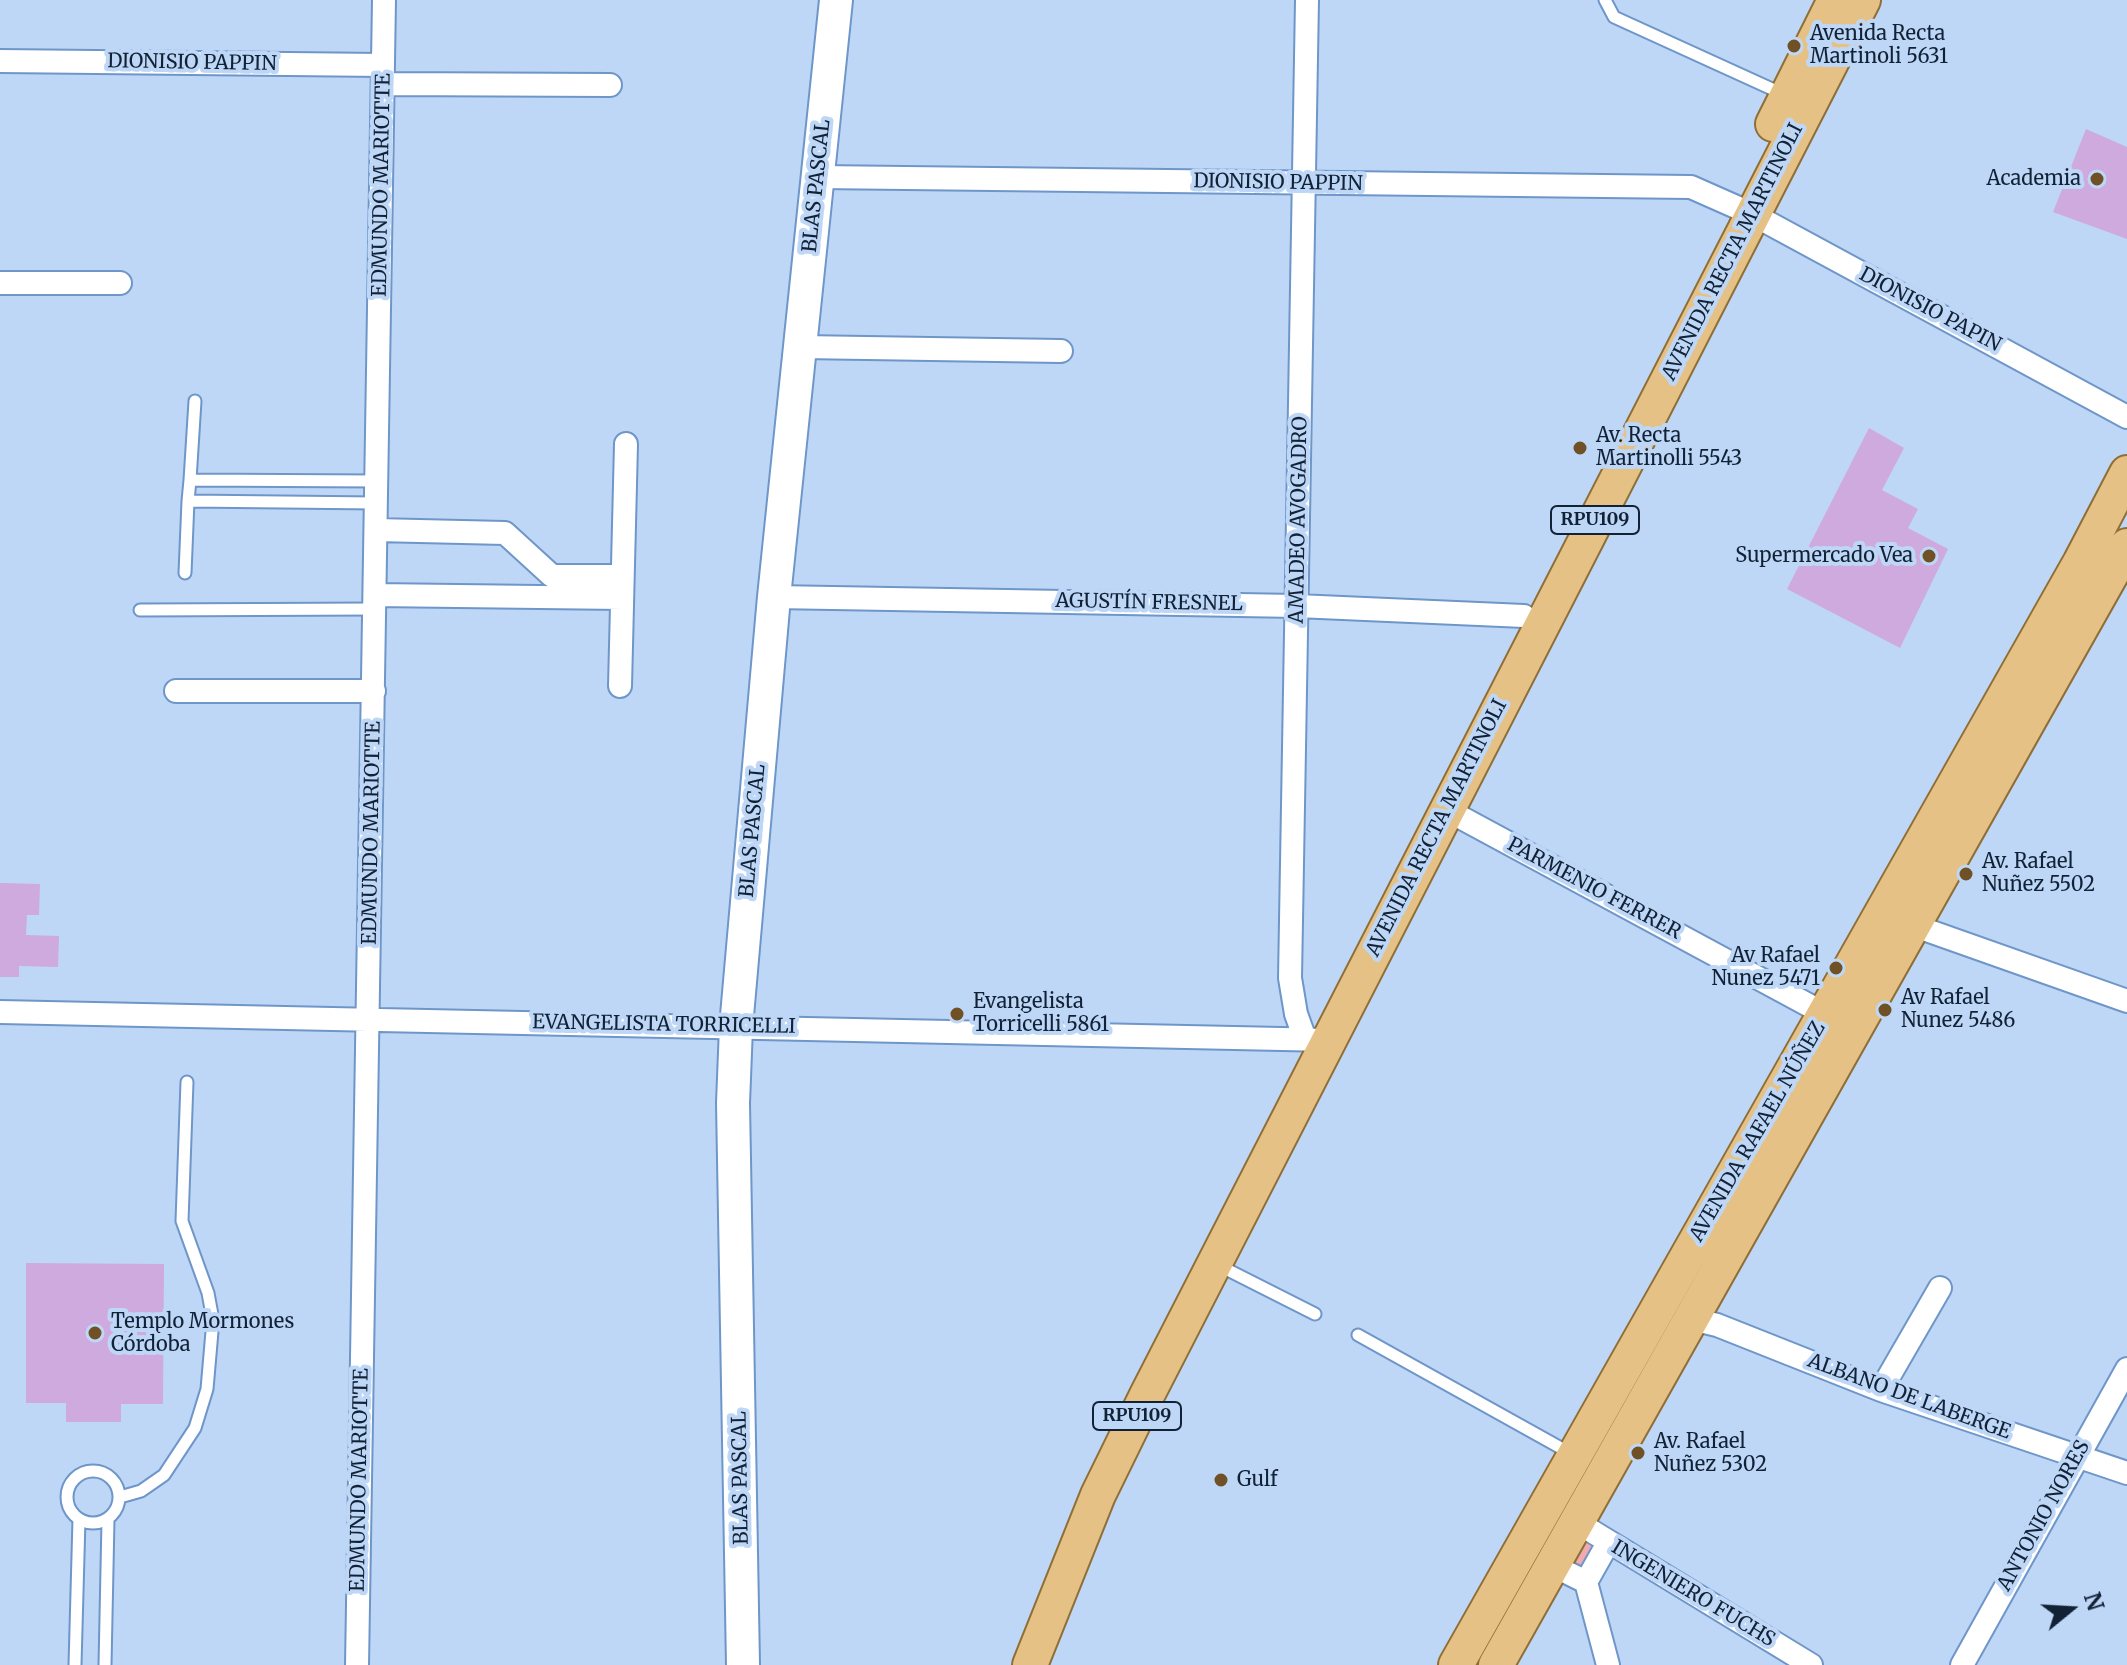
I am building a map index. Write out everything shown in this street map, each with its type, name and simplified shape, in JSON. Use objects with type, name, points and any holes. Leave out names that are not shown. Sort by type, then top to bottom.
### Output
[{"type":"main road","name":"BLAS PASCAL","points":[[743,1665],[733,1103],[736,1027],[774,597],[836,0]]},
{"type":"main road","name":"AVENIDA RECTA MARTINOLI","points":[[1317,1039],[1447,810],[1743,209],[1787,96],[1835,0]]},
{"type":"main road","name":"AVENIDA RECTA MARTINOLI","points":[[1010,1665],[1080,1490],[1317,1039],[1524,616],[1743,209],[1863,0]]},
{"type":"main road","name":"AVENIDA RAFAEL NÚÑEZ","points":[[1456,1665],[2127,473]]},
{"type":"main road","name":"AVENIDA RAFAEL NÚÑEZ","points":[[1496,1665],[2127,546]]},
{"type":"main road","name":"RPU109","points":[[1030,1665],[1098,1495],[1261,1175],[1263,1149],[1317,1039]]},
{"type":"main road","points":[[1575,1521],[1570,1511],[1572,1490],[1637,1377],[1639,1342]]},
{"type":"main road","points":[[1506,1577],[1524,1566],[1552,1565]]},
{"type":"street","name":"EDMUNDO MARIOTTE","points":[[357,1665],[384,0]]},
{"type":"street","name":"AMADEO AVOGADRO","points":[[1307,0],[1290,978],[1296,1014],[1317,1039]]},
{"type":"street","name":"DIONISIO PAPPIN","points":[[0,61],[610,85]]},
{"type":"street","name":"DIONISIO PAPPIN","points":[[818,177],[1691,187],[1743,209]]},
{"type":"street","name":"DIONISIO PAPIN","points":[[1743,209],[2127,417]]},
{"type":"street","points":[[0,283],[120,283]]},
{"type":"street","points":[[801,347],[1061,351]]},
{"type":"street","points":[[620,686],[626,444]]},
{"type":"street","points":[[376,530],[505,533],[552,587]]},
{"type":"street","points":[[375,602],[552,587],[622,587]]},
{"type":"street","name":"AGUSTÍN FRESNEL","points":[[774,597],[1297,606],[1524,616]]},
{"type":"street","points":[[176,691],[374,691]]},
{"type":"street","name":"PARMENIO FERRER","points":[[1447,810],[1825,1014]]},
{"type":"street","points":[[1915,926],[2127,1001]]},
{"type":"street","name":"EVANGELISTA TORRICELLI","points":[[0,1012],[1317,1039]]},
{"type":"street","points":[[1881,1390],[1940,1288]]},
{"type":"street","name":"ALBANO DE LABERGE","points":[[1692,1319],[1717,1325],[1881,1390],[2127,1473]]},
{"type":"street","name":"ANTONIO NORES","points":[[1962,1665],[2127,1369]]},
{"type":"street","name":"INGENIERO FUCHS","points":[[1575,1521],[1811,1665]]},
{"type":"street","points":[[1608,1543],[1586,1582],[1608,1665]]},
{"type":"street","points":[[1552,1565],[1586,1582]]},
{"type":"lane","points":[[1605,0],[1614,17],[1787,96]]},
{"type":"lane","points":[[185,573],[195,401]]},
{"type":"lane","points":[[190,480],[377,492]]},
{"type":"lane","points":[[188,501],[377,492]]},
{"type":"lane","points":[[140,610],[375,602]]},
{"type":"lane","points":[[120,1497],[141,1491],[164,1475],[195,1428],[207,1389],[213,1320],[204,1280],[182,1221],[187,1082]]},
{"type":"lane","points":[[1214,1263],[1315,1314]]},
{"type":"lane","points":[[1358,1335],[1574,1455]]},
{"type":"lane","points":[[104,1473],[115,1483],[120,1497],[115,1512],[108,1520],[93,1524],[79,1519],[69,1508],[67,1493],[81,1474],[104,1473]]},
{"type":"lane","points":[[75,1665],[79,1519]]},
{"type":"lane","points":[[105,1665],[108,1520]]},
{"type":"shaded area","points":[[1582,1534],[1602,1546],[1587,1576],[1565,1565]]},
{"type":"building","name":"Academia","points":[[2086,129],[2127,147],[2127,239],[2053,212]]},
{"type":"building","points":[[1869,428],[1904,448],[1882,490],[1918,509],[1908,528],[1948,549],[1900,648],[1787,589]]},
{"type":"building","points":[[0,883],[40,884],[39,915],[27,915],[26,935],[59,936],[58,967],[19,966],[19,977],[0,977]]},
{"type":"building","name":"Templo Mormones Córdoba","points":[[26,1263],[164,1264],[163,1404],[121,1404],[121,1422],[66,1422],[66,1403],[26,1403]]},
{"type":"place","name":"Avenida Recta Martinoli 5631","points":[[1794,46]]},
{"type":"place","name":"Academia","points":[[2097,179]]},
{"type":"place","name":"Av. Recta Martinolli 5543","points":[[1580,448]]},
{"type":"place","name":"Supermercado Vea","points":[[1929,556]]},
{"type":"place","name":"Av. Rafael Nuñez 5502","points":[[1966,874]]},
{"type":"place","name":"Av Rafael Nunez 5471","points":[[1836,968]]},
{"type":"place","name":"Av Rafael Nunez 5486","points":[[1885,1010]]},
{"type":"place","name":"Evangelista Torricelli 5861","points":[[957,1014]]},
{"type":"place","name":"Templo Mormones Córdoba","points":[[95,1333]]},
{"type":"place","name":"Av. Rafael Nuñez 5302","points":[[1638,1453]]},
{"type":"place","name":"Gulf","points":[[1221,1480]]}]
